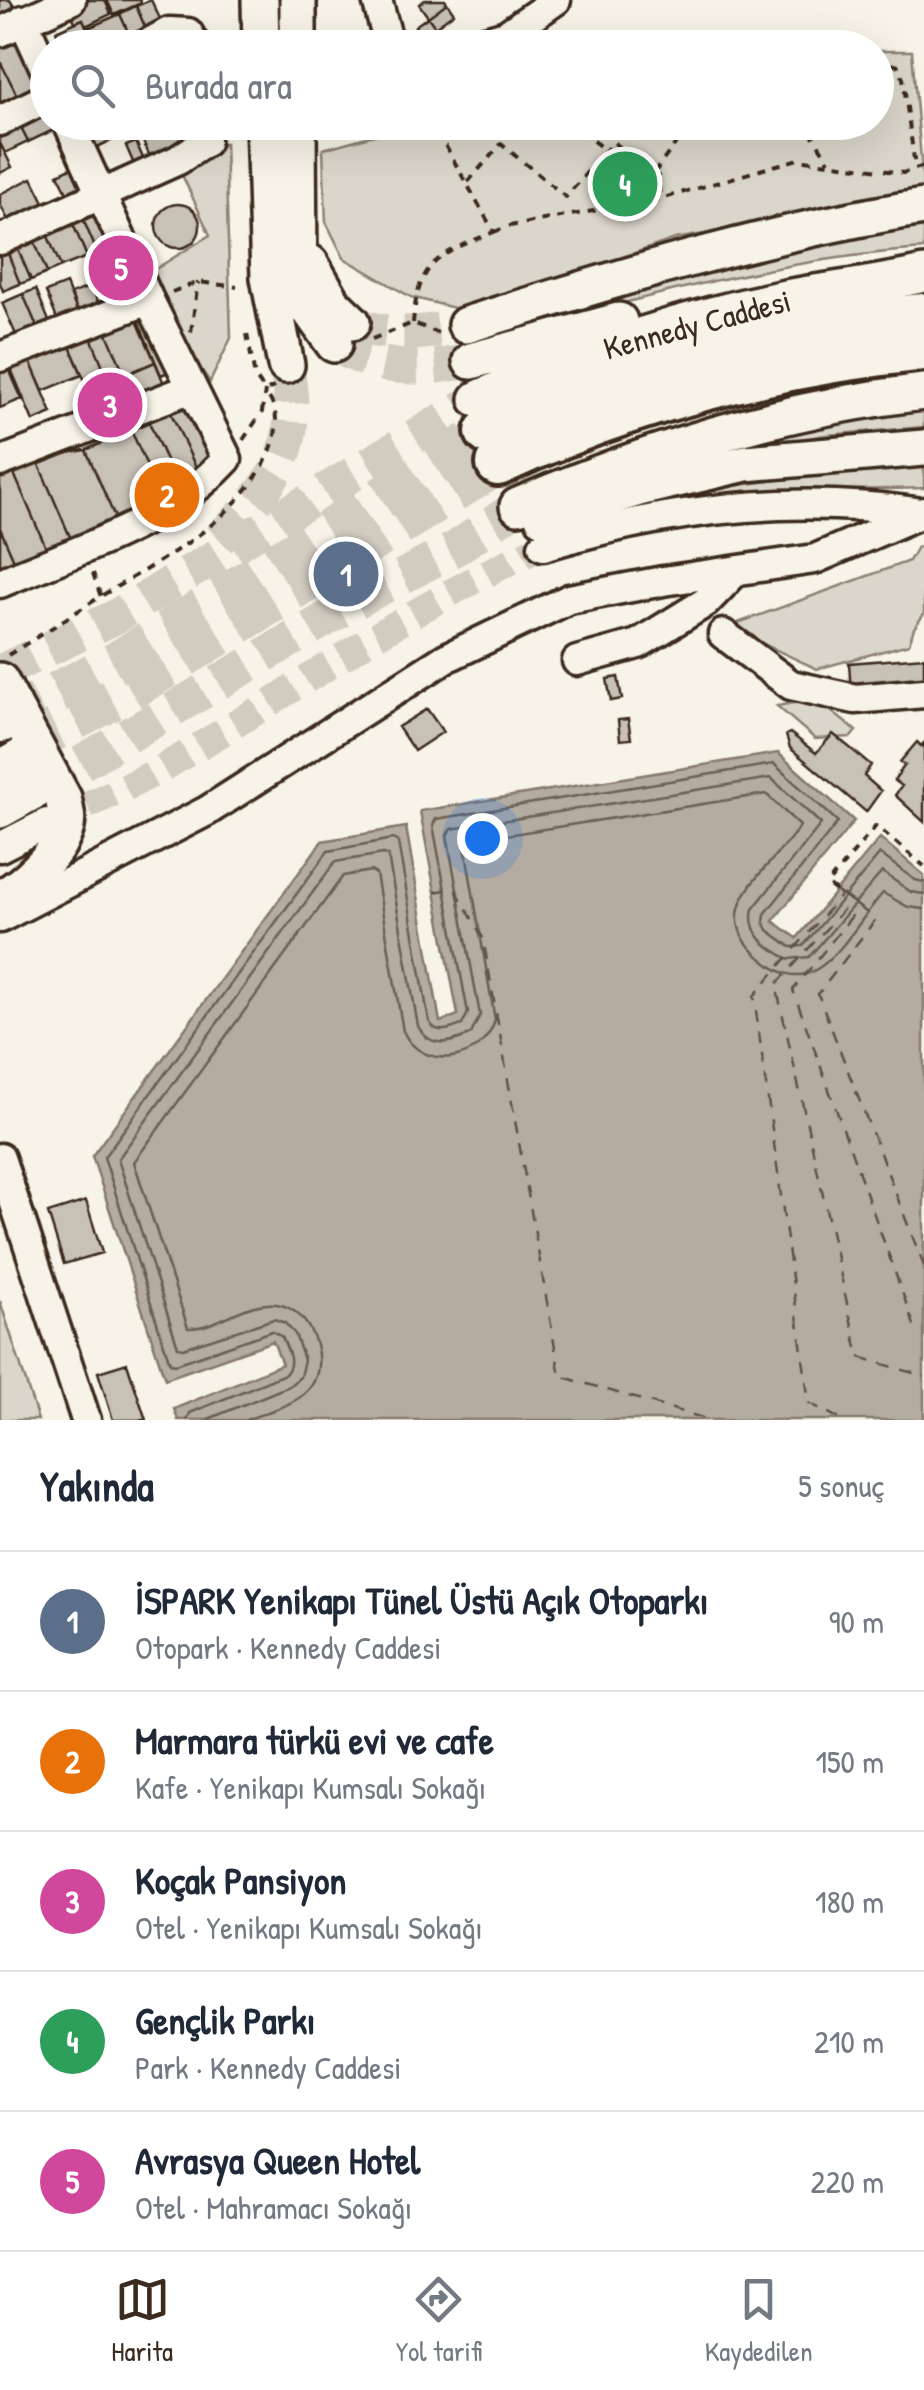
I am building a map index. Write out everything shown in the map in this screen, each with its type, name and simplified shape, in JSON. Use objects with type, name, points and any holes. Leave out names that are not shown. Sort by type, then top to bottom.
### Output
[{"type":"highway","points":[[487,432],[668,362],[831,327],[924,315]]},
{"type":"highway","points":[[487,432],[613,416],[813,362],[924,349]]},
{"type":"main road","points":[[260,0],[261,30]]},
{"type":"main road","points":[[298,0],[298,30]]},
{"type":"main road","points":[[265,140],[269,278],[278,380]]},
{"type":"main road","points":[[298,140],[298,278],[304,302],[351,336]]},
{"type":"main road","points":[[456,330],[676,261],[777,234],[924,208]]},
{"type":"main road","points":[[471,361],[758,286],[862,269],[924,272]]},
{"type":"main road","name":"Kennedy Caddesi","points":[[487,432],[537,372],[703,318],[924,272]]},
{"type":"main road","points":[[530,525],[586,477],[730,431],[808,411],[924,392]]},
{"type":"main road","points":[[530,525],[639,488],[746,463],[924,448]]},
{"type":"main road","points":[[0,680],[63,798],[66,828],[54,850],[0,898]]},
{"type":"main road","points":[[0,810],[16,762]]},
{"type":"street","points":[[30,50],[12,26],[70,0]]},
{"type":"street","points":[[377,0],[385,30]]},
{"type":"street","points":[[513,30],[556,0]]},
{"type":"street","points":[[0,121],[30,106]]},
{"type":"street","points":[[0,582],[165,509],[191,494],[227,459],[76,140]]},
{"type":"street","points":[[0,240],[178,160],[205,140]]},
{"type":"street","points":[[0,357],[149,300]]},
{"type":"street","points":[[0,462],[192,388]]},
{"type":"street","points":[[530,525],[606,526],[749,504],[873,506],[923,512]]},
{"type":"street","points":[[811,504],[821,521],[823,535],[815,559]]},
{"type":"street","points":[[0,918],[207,811],[429,668],[532,616],[569,600],[663,581],[815,559],[923,512]]},
{"type":"street","points":[[577,661],[638,644],[706,602],[735,572]]},
{"type":"street","points":[[723,634],[792,685],[856,699],[924,693]]},
{"type":"street","points":[[0,847],[16,762]]},
{"type":"street","points":[[0,1158],[86,1420]]},
{"type":"path","points":[[894,65],[903,78],[915,167]]},
{"type":"path","points":[[443,140],[494,232]]},
{"type":"path","points":[[591,140],[606,151]]},
{"type":"path","points":[[654,172],[678,140]]},
{"type":"path","points":[[816,140],[830,162]]},
{"type":"path","points":[[468,182],[502,144],[566,196],[612,142],[658,176],[660,199]]},
{"type":"path","points":[[413,323],[416,292],[426,269],[448,253],[510,226],[660,199],[798,159],[903,173],[924,166]]},
{"type":"path","points":[[198,282],[237,287]]},
{"type":"path","points":[[351,336],[413,323],[456,330]]},
{"type":"path","points":[[247,334],[255,378],[278,380]]},
{"type":"path","points":[[227,459],[262,412],[278,380]]},
{"type":"path","points":[[0,660],[199,536],[234,502],[261,470],[275,438],[278,380]]},
{"type":"path","points":[[836,891],[827,884],[876,826],[924,866]]},
{"type":"shaded area","points":[[894,51],[912,51],[924,196],[675,239],[458,309],[411,297],[344,258],[326,222],[323,149],[356,140],[894,140]]},
{"type":"shaded area","points":[[225,143],[231,338],[210,382],[149,273],[210,235],[178,166]]},
{"type":"shaded area","points":[[924,227],[924,249],[769,269],[517,331],[644,287],[756,259],[901,228]]},
{"type":"shaded area","points":[[924,407],[924,427],[826,435],[700,456],[786,432]]},
{"type":"shaded area","points":[[924,467],[924,488],[740,493],[624,509],[736,486]]},
{"type":"shaded area","points":[[917,547],[924,547],[924,614],[909,644],[817,669],[727,627],[909,561]]},
{"type":"shaded area","points":[[816,699],[856,731],[851,737],[815,739],[777,706]]},
{"type":"shaded area","points":[[0,1301],[38,1420],[0,1420]]},
{"type":"water","points":[[778,753],[854,821],[773,921],[797,938],[880,838],[924,875],[924,1420],[178,1420],[174,1409],[282,1364],[273,1341],[165,1379],[92,1156],[322,841],[406,827],[440,1022],[458,1015],[420,811]]},
{"type":"building","points":[[0,0],[10,0],[18,13],[0,24]]},
{"type":"building","points":[[82,0],[105,0],[111,14],[86,26],[83,19],[75,22],[68,6]]},
{"type":"building","points":[[107,0],[140,0],[141,3],[114,15]]},
{"type":"building","points":[[151,0],[165,29],[146,30],[136,6]]},
{"type":"building","points":[[425,0],[447,3],[428,17],[419,4]]},
{"type":"building","points":[[447,3],[454,13],[435,27],[428,17]]},
{"type":"building","points":[[136,6],[146,30],[127,30],[120,14]]},
{"type":"building","points":[[120,14],[127,30],[89,30]]},
{"type":"building","points":[[428,17],[435,27],[418,30],[415,26]]},
{"type":"building","points":[[83,19],[88,30],[58,30]]},
{"type":"building","points":[[18,29],[30,51],[30,95],[20,101],[0,61],[0,38]]},
{"type":"building","points":[[0,61],[17,95],[0,104]]},
{"type":"building","points":[[30,109],[32,140],[28,142],[15,116]]},
{"type":"building","points":[[15,116],[28,142],[5,153],[0,143],[0,124]]},
{"type":"building","points":[[91,140],[112,140],[95,148]]},
{"type":"building","points":[[142,140],[196,141],[152,161]]},
{"type":"building","points":[[136,142],[146,165],[136,169],[126,146]]},
{"type":"building","points":[[0,143],[12,167],[0,173]]},
{"type":"building","points":[[83,162],[95,188],[70,198],[58,174]]},
{"type":"building","points":[[32,178],[48,210],[12,228],[0,204],[0,194]]},
{"type":"building","points":[[178,204],[194,210],[200,226],[194,242],[178,248],[162,242],[156,226],[162,210]]},
{"type":"building","points":[[104,211],[118,244],[97,252],[83,219]]},
{"type":"building","points":[[83,219],[97,252],[87,257],[73,224]]},
{"type":"building","points":[[73,224],[87,257],[61,267],[47,234]]},
{"type":"building","points":[[47,234],[61,267],[47,273],[34,240]]},
{"type":"building","points":[[34,240],[47,273],[31,280],[17,247]]},
{"type":"building","points":[[17,247],[31,280],[20,284],[7,251]]},
{"type":"building","points":[[7,251],[20,284],[3,291],[0,254]]},
{"type":"building","points":[[125,257],[141,296],[102,312],[86,273]]},
{"type":"building","points":[[66,284],[81,321],[61,329],[46,292]]},
{"type":"building","points":[[91,286],[102,312],[81,321],[71,294]]},
{"type":"building","points":[[36,289],[53,331],[41,336],[23,294]]},
{"type":"building","points":[[23,294],[41,336],[20,344],[2,303]]},
{"type":"building","points":[[153,309],[178,368],[161,375],[136,316]]},
{"type":"building","points":[[135,316],[155,362],[125,375],[105,329]]},
{"type":"building","points":[[105,329],[125,375],[109,381],[90,335]]},
{"type":"building","points":[[90,335],[109,381],[89,390],[69,344]]},
{"type":"building","points":[[69,344],[82,375],[43,391],[30,361]]},
{"type":"building","points":[[30,361],[52,413],[33,421],[11,369]]},
{"type":"building","points":[[155,362],[168,393],[140,405],[127,374]]},
{"type":"building","points":[[7,365],[22,399],[0,408],[0,368]]},
{"type":"building","points":[[129,379],[140,405],[122,412],[111,386]]},
{"type":"building","points":[[111,387],[122,412],[108,418],[97,393]]},
{"type":"building","points":[[193,403],[219,461],[197,470],[171,413]]},
{"type":"building","points":[[171,413],[197,470],[175,480],[149,422]]},
{"type":"building","points":[[149,422],[180,492],[162,500],[131,430]]},
{"type":"building","points":[[131,430],[162,500],[116,520],[86,450]]},
{"type":"building","points":[[86,450],[116,520],[71,539],[36,458]]},
{"type":"building","points":[[36,458],[71,539],[47,550],[12,469]]},
{"type":"building","points":[[12,469],[47,550],[15,563],[0,528],[0,474]]},
{"type":"building","points":[[0,528],[15,563],[0,570]]},
{"type":"building","points":[[924,657],[924,687],[851,693],[849,663]]},
{"type":"building","points":[[618,677],[622,699],[611,701],[607,679]]},
{"type":"building","points":[[427,709],[443,732],[414,751],[398,727]]},
{"type":"building","points":[[628,719],[631,739],[620,740],[618,720]]},
{"type":"building","points":[[790,733],[816,753],[833,734],[871,765],[864,776],[881,791],[866,812],[790,748],[786,735]]},
{"type":"building","points":[[917,742],[921,746],[924,743],[924,822],[895,795],[902,786],[894,780],[905,765],[900,762]]},
{"type":"building","points":[[86,1201],[102,1253],[64,1264],[48,1213]]},
{"type":"building","points":[[127,1363],[146,1420],[113,1420],[98,1372]]},
{"type":"ferry route","points":[[435,892],[455,888],[483,938],[560,1376],[710,1420]]},
{"type":"ferry route","points":[[836,891],[841,895],[754,996],[809,1403],[842,1420]]},
{"type":"ferry route","points":[[842,894],[851,901],[776,985],[859,1357],[924,1376]]},
{"type":"ferry route","points":[[850,900],[859,907],[793,990],[914,1325],[924,1328]]},
{"type":"ferry route","points":[[859,907],[876,919],[818,994],[924,1266]]},
{"type":"ferry route","points":[[924,1158],[924,1169]]},
{"type":"tunnel","points":[[352,322],[394,333],[466,325]]},
{"type":"tunnel","points":[[334,344],[384,364],[435,366],[471,361]]},
{"type":"tunnel","points":[[219,539],[256,500],[280,462],[291,419],[286,365]]},
{"type":"tunnel","points":[[0,672],[115,617],[478,399]]},
{"type":"tunnel","points":[[1,721],[117,662],[487,432]]},
{"type":"tunnel","points":[[19,749],[126,692],[498,464]]},
{"type":"tunnel","points":[[36,790],[360,599],[456,548],[518,506]]},
{"type":"tunnel","points":[[49,822],[152,774],[446,595],[543,546]]},
{"type":"place","name":"Gençlik Parkı","points":[[625,184]]},
{"type":"place","name":"Avrasya Queen Hotel","points":[[121,268]]},
{"type":"place","name":"Koçak Pansiyon","points":[[110,405]]},
{"type":"place","name":"Marmara türkü evi ve cafe","points":[[167,495]]},
{"type":"place","name":"İSPARK Yenikapı Tünel Üstü Açık Otoparkı","points":[[346,574]]}]
